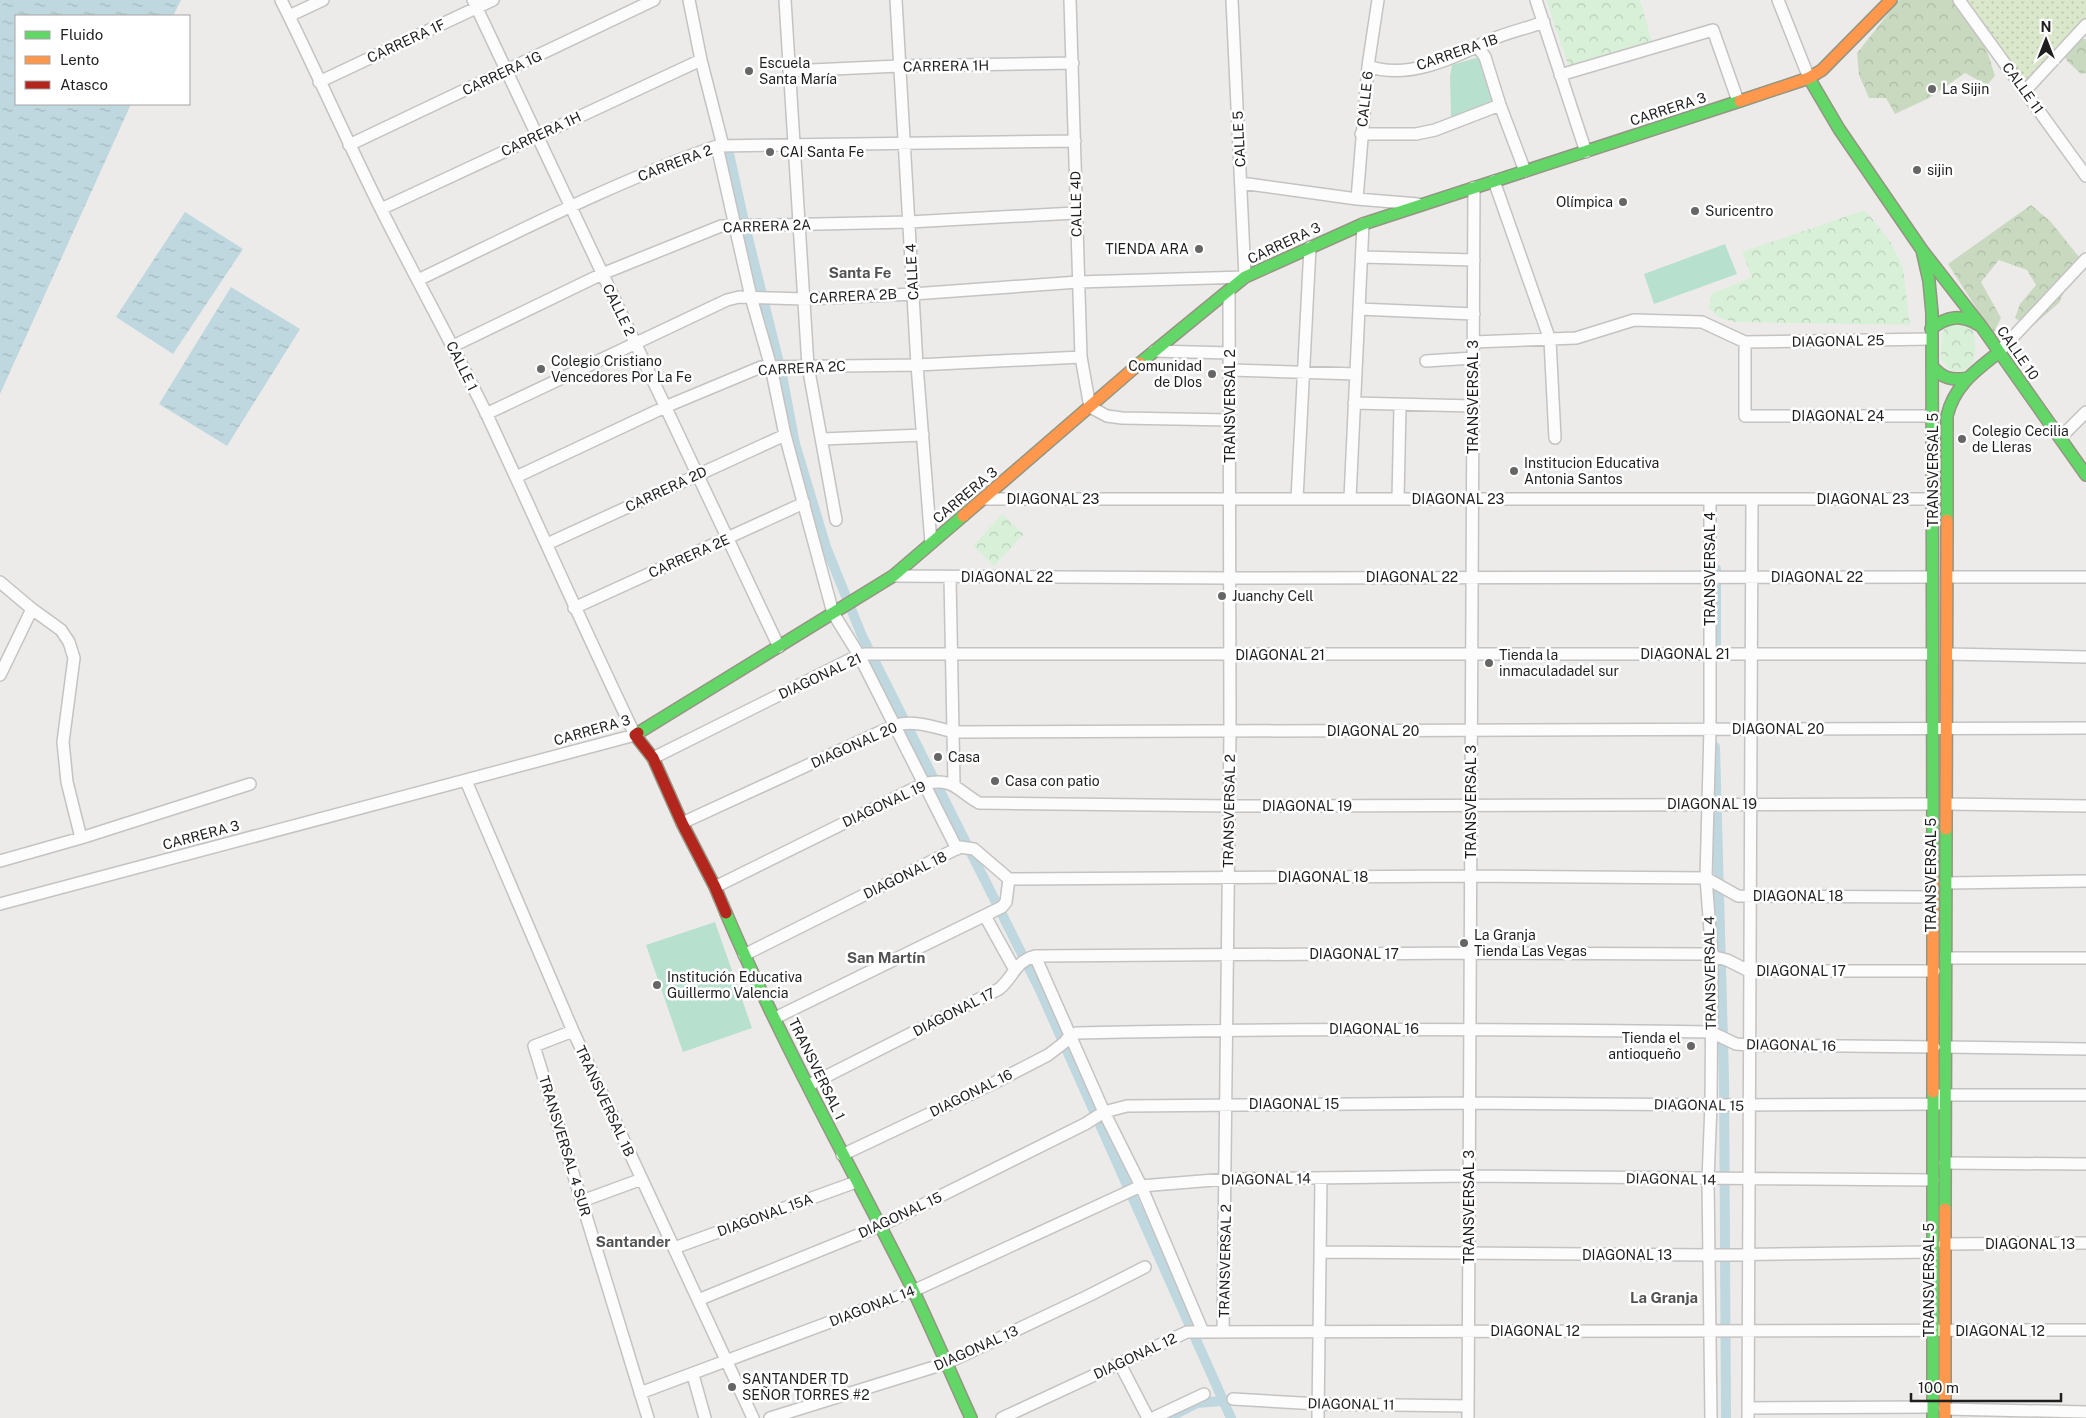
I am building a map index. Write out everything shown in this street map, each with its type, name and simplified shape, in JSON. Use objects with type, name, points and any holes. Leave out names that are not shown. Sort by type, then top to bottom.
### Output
[{"type":"street","name":"CALLE 1","points":[[281,0],[381,210],[453,346],[486,414],[547,544],[574,608],[635,735]]},
{"type":"street","points":[[289,16],[323,0]]},
{"type":"street","name":"CARRERA 1F","points":[[319,82],[475,4],[493,0]]},
{"type":"street","name":"CARRERA 1G","points":[[350,145],[654,0]]},
{"type":"street","points":[[689,0],[701,60],[723,146],[736,225],[753,297],[773,367],[785,435],[836,611],[863,654],[900,724],[930,783],[959,848]]},
{"type":"street","points":[[785,0],[808,366],[836,520]]},
{"type":"street","name":"CALLE 4","points":[[896,0],[917,365],[931,543]]},
{"type":"street","name":"CALLE 4D","points":[[1070,0],[1075,141],[1075,213],[1081,357],[1090,407]]},
{"type":"street","name":"CALLE 5","points":[[1232,0],[1245,277]]},
{"type":"street","name":"CALLE 6","points":[[1356,199],[1368,66],[1378,0]]},
{"type":"street","points":[[1536,0],[1586,152]]},
{"type":"street","points":[[1778,0],[1798,52]]},
{"type":"street","points":[[1785,0],[1798,52]]},
{"type":"street","name":"CARRERA 3","points":[[0,904],[635,735],[893,576],[1154,351],[1245,277],[1363,224],[1474,186],[1586,152],[1809,78],[1822,70],[1891,0]]},
{"type":"street","name":"CALLE 11","points":[[1960,0],[2086,176]]},
{"type":"street","name":"CALLE 2","points":[[475,4],[508,70],[536,136],[572,207],[779,647]]},
{"type":"street","name":"CARRERA 1B","points":[[1368,66],[1399,70],[1417,68],[1544,22]]},
{"type":"street","points":[[2025,91],[2086,25]]},
{"type":"street","points":[[1560,75],[1712,30],[1738,101]]},
{"type":"street","points":[[1478,47],[1485,57],[1500,105],[1525,171]]},
{"type":"street","name":"CALLE 10","points":[[1798,52],[1809,78],[1839,129],[1922,250],[1952,287],[2086,475]]},
{"type":"street","name":"CARRERA 1H","points":[[381,210],[701,60]]},
{"type":"street","name":"CARRERA 1H","points":[[789,71],[900,66],[1073,63]]},
{"type":"street","points":[[1362,134],[1416,134],[1435,130],[1500,105]]},
{"type":"street","name":"CARRERA 2","points":[[418,280],[672,162],[723,146],[1075,141]]},
{"type":"street","points":[[1494,181],[1550,340],[1555,438]]},
{"type":"street","points":[[1241,183],[1356,199],[1420,204]]},
{"type":"street","name":"TRANSVERSAL 3","points":[[1468,1418],[1474,186]]},
{"type":"street","name":"CARRERA 2A","points":[[453,346],[602,274],[721,226],[909,222],[1075,213]]},
{"type":"street","points":[[1350,498],[1363,224]]},
{"type":"street","points":[[1297,499],[1310,247]]},
{"type":"street","name":"CALLE 10","points":[[1922,250],[1929,281],[1932,366]]},
{"type":"street","points":[[1362,257],[1474,260]]},
{"type":"street","points":[[1998,353],[2086,259]]},
{"type":"street","name":"CARRERA 2B","points":[[486,414],[727,300],[739,297],[805,299],[913,294],[1078,282],[1245,277]]},
{"type":"street","name":"TRANSVERSAL 2","points":[[1223,1332],[1230,806],[1229,291]]},
{"type":"street","points":[[1359,309],[1474,314]]},
{"type":"street","points":[[1931,334],[1939,321],[1955,316],[1971,319],[1980,326]]},
{"type":"street","points":[[1473,342],[1550,340],[1590,335],[1634,320],[1702,322],[1745,342]]},
{"type":"street","name":"DIAGONAL 25","points":[[1745,342],[1931,334]]},
{"type":"street","name":"DIAGONAL 24","points":[[1745,342],[1745,416],[1931,416]]},
{"type":"street","points":[[1154,351],[1230,353]]},
{"type":"street","name":"TRANSVERSAL 5","points":[[1939,1047],[1946,958],[1947,416],[1952,396],[1967,378],[1998,353]]},
{"type":"street","name":"CARRERA 2C","points":[[516,477],[665,407],[750,370],[773,367],[917,365],[1081,357]]},
{"type":"street","points":[[1426,361],[1473,358]]},
{"type":"street","points":[[1932,366],[1938,374],[1947,379],[1957,381],[1967,378]]},
{"type":"street","name":"TRANSVERSAL 5","points":[[1932,366],[1931,804],[1934,971],[1939,1047],[1939,1100],[1933,1180],[1932,1331],[1939,1413]]},
{"type":"street","points":[[1230,370],[1356,374]]},
{"type":"street","points":[[1354,403],[1400,406],[1473,406]]},
{"type":"street","points":[[1398,499],[1400,406]]},
{"type":"street","points":[[1090,407],[1108,416],[1122,418],[1230,420]]},
{"type":"street","points":[[2060,438],[2086,412]]},
{"type":"street","name":"CARRERA 2D","points":[[547,544],[785,435]]},
{"type":"street","points":[[822,439],[923,435]]},
{"type":"street","name":"DIAGONAL 23","points":[[984,499],[1932,499]]},
{"type":"street","name":"TRANSVERSAL 4","points":[[1710,499],[1717,577],[1712,654],[1709,804],[1710,880],[1719,958],[1714,1034],[1716,1105],[1711,1180],[1713,1330],[1711,1418]]},
{"type":"street","points":[[1752,499],[1750,804],[1744,896],[1749,971],[1749,1045],[1743,1105],[1748,1180],[1745,1330],[1748,1413],[2086,1412]]},
{"type":"street","name":"CARRERA 2E","points":[[574,608],[804,503]]},
{"type":"street","name":"DIAGONAL 22","points":[[893,576],[1229,578],[1931,577]]},
{"type":"street","points":[[950,577],[954,784]]},
{"type":"street","points":[[1948,577],[2086,577]]},
{"type":"street","points":[[0,582],[61,630],[74,658],[63,742],[67,782],[82,838]]},
{"type":"street","points":[[0,675],[32,609]]},
{"type":"street","name":"DIAGONAL 21","points":[[653,758],[863,654],[1931,654]]},
{"type":"street","points":[[1948,654],[2086,657]]},
{"type":"street","name":"DIAGONAL 20","points":[[682,823],[900,724],[919,723],[953,732],[2086,728]]},
{"type":"street","name":"TRANSVERSAL 1","points":[[635,735],[653,758],[682,823],[715,887],[744,955],[842,1155],[913,1292],[971,1418]]},
{"type":"street","name":"TRANSVERSAL 1B","points":[[466,781],[572,1031],[753,1418]]},
{"type":"street","name":"DIAGONAL 19","points":[[715,887],[930,783],[954,784],[968,797],[979,803],[1230,806],[1931,804]]},
{"type":"street","points":[[0,861],[82,838],[250,784]]},
{"type":"street","points":[[1947,804],[2086,806]]},
{"type":"street","name":"DIAGONAL 18","points":[[744,955],[959,848],[974,849],[1009,879],[1471,876],[1710,880],[1744,896],[1933,897]]},
{"type":"street","points":[[775,1018],[1002,907],[1006,902],[1009,879]]},
{"type":"street","points":[[1946,883],[2086,881]]},
{"type":"street","points":[[987,915],[1016,967]]},
{"type":"street","name":"DIAGONAL 17","points":[[809,1085],[999,990],[1007,983],[1016,967],[1032,957],[1470,953],[1719,958],[1749,971],[1934,971]]},
{"type":"street","points":[[1032,957],[1067,1039],[1136,1188],[1196,1332]]},
{"type":"street","points":[[1946,958],[2086,958]]},
{"type":"street","name":"DIAGONAL 16","points":[[842,1155],[988,1086],[1048,1055],[1077,1033],[1470,1028],[1714,1034],[1736,1044],[1749,1045],[2086,1049]]},
{"type":"street","name":"TRANSVERSAL 4 SUR","points":[[572,1031],[534,1046],[648,1418]]},
{"type":"street","name":"DIAGONAL 15","points":[[698,1300],[880,1226],[1085,1124],[1101,1114],[1127,1106],[1470,1103],[1743,1105],[2086,1095]]},
{"type":"street","name":"TRANSVERSAL 5","points":[[1939,1100],[1944,1162],[1945,1331],[1939,1413]]},
{"type":"street","points":[[1944,1162],[2086,1164]]},
{"type":"street","name":"DIAGONAL 14","points":[[640,1393],[693,1375],[913,1292],[1136,1188],[1226,1179],[1469,1176],[1711,1180],[1933,1180]]},
{"type":"street","points":[[1318,1418],[1321,1178]]},
{"type":"street","points":[[582,1201],[642,1179]]},
{"type":"street","name":"DIAGONAL 15A","points":[[674,1248],[856,1182]]},
{"type":"street","name":"DIAGONAL 13","points":[[1944,1244],[2086,1243]]},
{"type":"street","name":"DIAGONAL 13","points":[[1321,1252],[1711,1255],[1932,1252]]},
{"type":"street","name":"DIAGONAL 13","points":[[770,1418],[947,1364],[1145,1267]]},
{"type":"street","name":"DIAGONAL 12","points":[[1002,1418],[1120,1364],[1196,1332],[2086,1330]]},
{"type":"street","points":[[1120,1364],[1148,1418]]},
{"type":"street","points":[[693,1375],[705,1418]]},
{"type":"street","points":[[1153,1418],[1204,1394]]},
{"type":"street","name":"DIAGONAL 11","points":[[1234,1399],[1319,1404],[1468,1406]]},
{"type":"green space","points":[[1546,0],[1640,0],[1653,45],[1570,70]]},
{"type":"green space","points":[[1899,0],[1956,0],[1983,38],[1995,76],[1987,85],[1965,73],[1929,98],[1895,114],[1886,98],[1869,98],[1859,75],[1857,53]]},
{"type":"green space","points":[[1968,0],[2086,0],[2086,20],[2026,84]]},
{"type":"green space","points":[[2079,39],[2086,39],[2086,73],[2081,74],[2067,61],[2064,54]]},
{"type":"green space","points":[[1479,57],[1492,101],[1451,118],[1450,76],[1452,65]]},
{"type":"green space","points":[[2031,205],[2051,222],[2079,257],[2059,303],[2030,328],[2015,318],[2020,304],[2036,285],[2027,270],[1999,260],[1981,282],[2001,318],[1993,334],[1948,264]]},
{"type":"green space","points":[[1865,210],[1892,244],[1903,268],[1910,325],[1735,322],[1720,318],[1709,309],[1711,294],[1752,277],[1742,252]]},
{"type":"green space","points":[[1725,244],[1737,274],[1654,304],[1644,274]]},
{"type":"green space","points":[[1954,322],[1972,328],[1974,336],[1974,360],[1965,370],[1949,369],[1941,359],[1942,334],[1946,326]]},
{"type":"green space","points":[[1002,514],[1024,534],[994,566],[973,546]]},
{"type":"green space","points":[[715,922],[752,1028],[683,1052],[646,945]]},
{"type":"water","points":[[0,0],[181,0],[174,15],[15,15],[15,105],[131,105],[0,394]]},
{"type":"water","points":[[185,212],[243,249],[173,354],[116,317]]},
{"type":"water","points":[[231,287],[300,329],[227,446],[159,404]]},
{"type":"waterway","points":[[728,149],[782,375],[795,444],[826,547],[862,636],[1039,988],[1231,1418]]},
{"type":"waterway","points":[[1716,569],[1716,647]]},
{"type":"waterway","points":[[1715,747],[1724,1078],[1726,1418]]},
{"type":"waterway","points":[[1168,1418],[1197,1403],[1222,1401]]},
{"type":"traffic: fast","points":[[1809,78],[1839,129],[1922,250],[1981,326],[2086,475]]},
{"type":"traffic: fast","points":[[1140,363],[1245,277],[1363,224],[1740,101]]},
{"type":"traffic: fast","points":[[1922,250],[1929,281],[1932,313],[1933,879]]},
{"type":"traffic: fast","points":[[1931,329],[1943,321],[1954,318],[1966,319],[1979,325]]},
{"type":"traffic: fast","points":[[1947,520],[1947,416],[1950,405],[1966,380],[1998,353]]},
{"type":"traffic: fast","points":[[1932,366],[1948,378],[1967,378]]},
{"type":"traffic: fast","points":[[638,733],[893,576],[963,516]]},
{"type":"traffic: fast","points":[[1945,1209],[1946,829]]},
{"type":"traffic: fast","points":[[726,913],[793,1056],[913,1290],[971,1418]]},
{"type":"traffic: fast","points":[[1933,1092],[1933,1418]]},
{"type":"traffic: slow","points":[[1740,101],[1809,78],[1822,70],[1891,0]]},
{"type":"traffic: slow","points":[[963,516],[1140,363]]},
{"type":"traffic: slow","points":[[1946,829],[1947,520]]},
{"type":"traffic: slow","points":[[1933,879],[1933,1092]]},
{"type":"traffic: slow","points":[[1945,1209],[1945,1418]]},
{"type":"traffic: jam","points":[[638,733],[635,735],[653,758],[726,913]]},
{"type":"place","name":"Escuela Santa María","points":[[749,71]]},
{"type":"place","name":"La Sijin","points":[[1932,89]]},
{"type":"place","name":"CAI Santa Fe","points":[[770,152]]},
{"type":"place","name":"sijin","points":[[1917,170]]},
{"type":"place","name":"Olímpica","points":[[1623,202]]},
{"type":"place","name":"Suricentro","points":[[1695,211]]},
{"type":"place","name":"TIENDA ARA","points":[[1199,249]]},
{"type":"place","name":"Colegio Cristiano Vencedores Por La Fe","points":[[541,369]]},
{"type":"place","name":"Comunidad de DIos","points":[[1212,374]]},
{"type":"place","name":"Colegio Cecilia de Lleras","points":[[1962,439]]},
{"type":"place","name":"Institucion Educativa Antonia Santos","points":[[1514,471]]},
{"type":"place","name":"Juanchy Cell","points":[[1222,596]]},
{"type":"place","name":"Tienda la inmaculadadel sur","points":[[1489,663]]},
{"type":"place","name":"Casa","points":[[938,757]]},
{"type":"place","name":"Casa con patio","points":[[995,781]]},
{"type":"place","name":"La Granja Tienda Las Vegas","points":[[1464,943]]},
{"type":"place","name":"Institución Educativa Guillermo Valencia","points":[[657,985]]},
{"type":"place","name":"Tienda el antioqueño","points":[[1691,1046]]},
{"type":"place","name":"SANTANDER TD SEÑOR TORRES #2","points":[[732,1387]]},
{"type":"district","name":"Santa Fe","points":[[860,272]]},
{"type":"district","name":"San Martín","points":[[886,957]]},
{"type":"district","name":"Santander","points":[[633,1241]]},
{"type":"district","name":"La Granja","points":[[1664,1297]]}]
